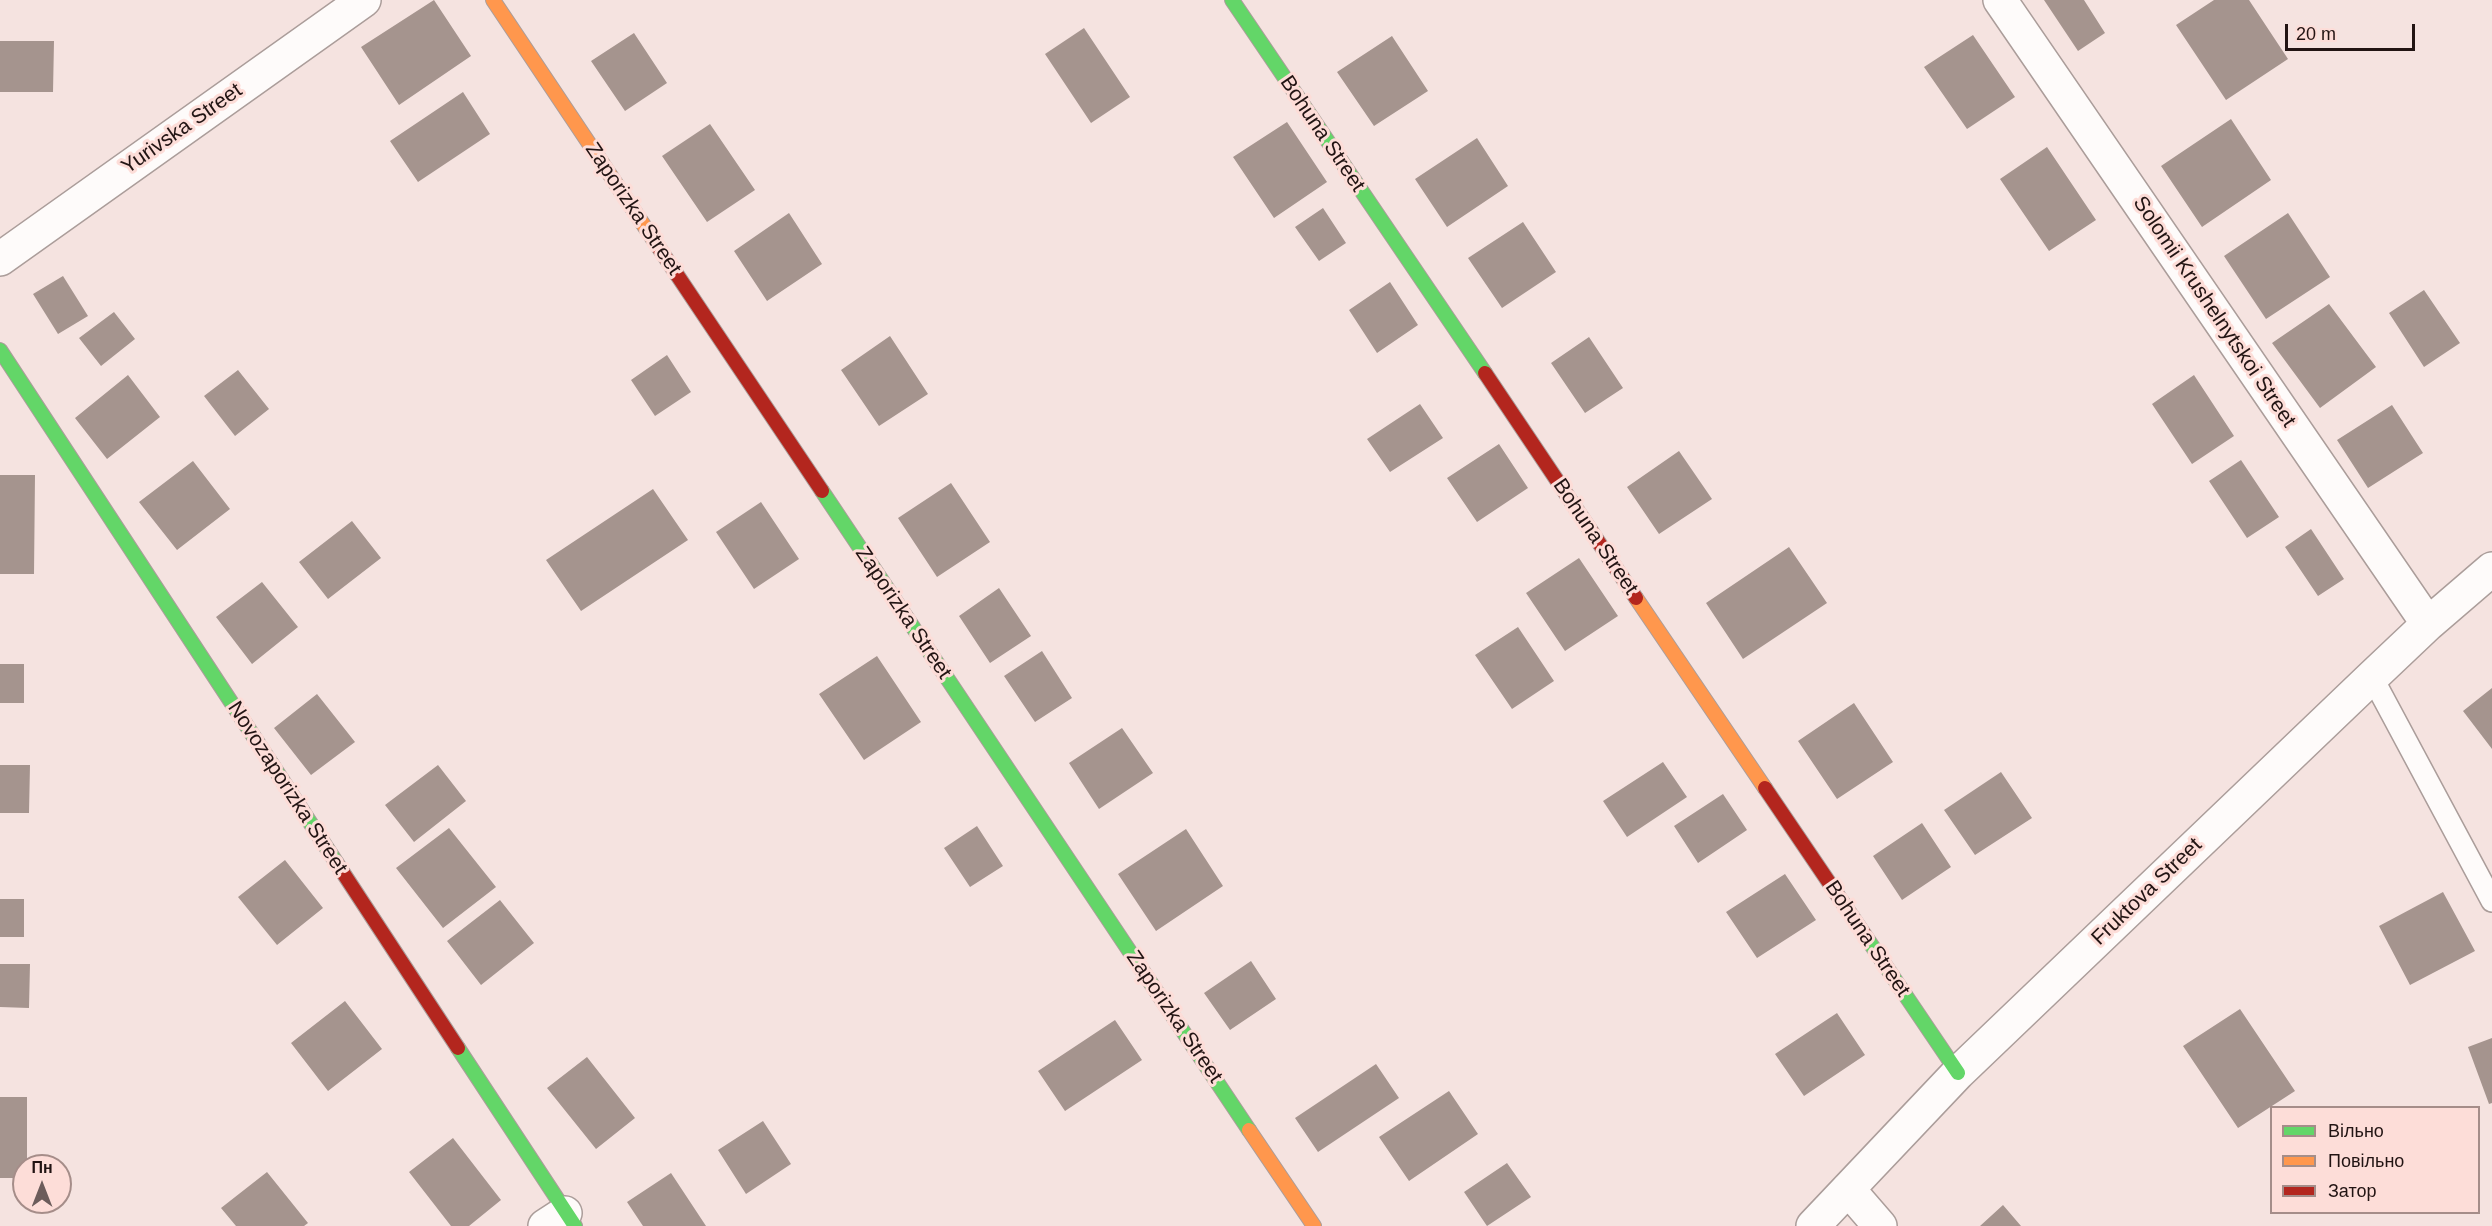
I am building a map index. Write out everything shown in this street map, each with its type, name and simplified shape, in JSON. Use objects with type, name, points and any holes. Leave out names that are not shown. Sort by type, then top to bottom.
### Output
[{"type":"street","name":"Yurivska Street","points":[[0,259],[364,0]]},
{"type":"street","name":"Zaporizka Street","points":[[493,0],[1314,1226]]},
{"type":"street","name":"Bohuna Street","points":[[1232,0],[1958,1073]]},
{"type":"street","name":"Solomii Krushelnytskoi Street","points":[[2000,0],[2428,624]]},
{"type":"street","name":"Novozaporizka Street","points":[[0,350],[562,1222]]},
{"type":"street","name":"Fruktova Street","points":[[1813,1226],[1958,1073],[2428,624],[2492,569]]},
{"type":"street","points":[[1848,1189],[1880,1226]]},
{"type":"lane","points":[[2372,677],[2492,901]]},
{"type":"building","points":[[434,0],[471,56],[399,105],[361,47]]},
{"type":"building","points":[[2044,0],[2084,0],[2105,33],[2078,51]]},
{"type":"building","points":[[2214,0],[2249,0],[2288,59],[2226,100],[2176,25]]},
{"type":"building","points":[[1084,28],[1130,97],[1091,123],[1045,54]]},
{"type":"building","points":[[634,33],[667,83],[625,111],[591,61]]},
{"type":"building","points":[[1973,35],[2015,97],[1967,129],[1924,67]]},
{"type":"building","points":[[1392,36],[1428,91],[1374,126],[1337,72]]},
{"type":"building","points":[[0,41],[54,41],[53,92],[0,92]]},
{"type":"building","points":[[463,92],[490,134],[418,182],[390,141]]},
{"type":"building","points":[[2231,119],[2271,180],[2202,227],[2161,166]]},
{"type":"building","points":[[1287,122],[1327,182],[1274,218],[1233,157]]},
{"type":"building","points":[[710,124],[755,190],[707,222],[662,156]]},
{"type":"building","points":[[1477,138],[1508,186],[1447,227],[1415,179]]},
{"type":"building","points":[[2047,147],[2096,220],[2049,251],[2000,179]]},
{"type":"building","points":[[1323,208],[1346,243],[1319,261],[1295,227]]},
{"type":"building","points":[[789,213],[822,264],[767,301],[734,251]]},
{"type":"building","points":[[2288,213],[2330,277],[2266,319],[2224,256]]},
{"type":"building","points":[[1523,222],[1556,272],[1502,308],[1468,258]]},
{"type":"building","points":[[63,276],[88,316],[58,334],[33,294]]},
{"type":"building","points":[[1390,282],[1418,325],[1377,353],[1349,310]]},
{"type":"building","points":[[2424,290],[2460,343],[2424,367],[2389,313]]},
{"type":"building","points":[[2329,304],[2376,367],[2320,408],[2272,343]]},
{"type":"building","points":[[114,312],[135,339],[101,366],[79,338]]},
{"type":"building","points":[[890,336],[928,394],[879,426],[841,370]]},
{"type":"building","points":[[1589,337],[1623,388],[1585,413],[1551,363]]},
{"type":"building","points":[[667,355],[691,392],[655,416],[631,380]]},
{"type":"building","points":[[238,370],[269,409],[235,436],[204,396]]},
{"type":"building","points":[[128,375],[160,417],[107,459],[75,418]]},
{"type":"building","points":[[2194,375],[2234,436],[2192,464],[2152,404]]},
{"type":"building","points":[[1420,404],[1443,438],[1390,472],[1367,439]]},
{"type":"building","points":[[2392,405],[2423,453],[2368,488],[2337,440]]},
{"type":"building","points":[[1499,444],[1528,488],[1477,522],[1447,478]]},
{"type":"building","points":[[1679,451],[1712,499],[1659,534],[1627,487]]},
{"type":"building","points":[[2241,460],[2279,517],[2247,538],[2209,481]]},
{"type":"building","points":[[193,461],[230,509],[177,550],[139,502]]},
{"type":"building","points":[[0,475],[35,475],[34,574],[0,574]]},
{"type":"building","points":[[951,483],[990,542],[937,577],[898,518]]},
{"type":"building","points":[[653,489],[688,540],[581,611],[546,560]]},
{"type":"building","points":[[761,502],[799,559],[754,589],[716,532]]},
{"type":"building","points":[[352,521],[381,558],[328,599],[299,562]]},
{"type":"building","points":[[2311,529],[2344,579],[2318,596],[2285,547]]},
{"type":"building","points":[[1789,547],[1827,603],[1743,659],[1706,603]]},
{"type":"building","points":[[1579,558],[1618,616],[1565,651],[1526,593]]},
{"type":"building","points":[[262,582],[298,627],[252,664],[216,617]]},
{"type":"building","points":[[999,588],[1031,636],[990,663],[959,616]]},
{"type":"building","points":[[1518,627],[1554,681],[1512,709],[1475,655]]},
{"type":"building","points":[[1042,651],[1072,698],[1035,722],[1004,676]]},
{"type":"building","points":[[877,656],[921,722],[864,760],[819,694]]},
{"type":"building","points":[[0,664],[24,664],[24,703],[0,703]]},
{"type":"building","points":[[2492,688],[2492,749],[2463,711]]},
{"type":"building","points":[[317,694],[355,742],[311,775],[274,728]]},
{"type":"building","points":[[1854,703],[1893,762],[1837,799],[1798,741]]},
{"type":"building","points":[[1122,728],[1153,773],[1099,809],[1069,763]]},
{"type":"building","points":[[1663,762],[1687,797],[1627,837],[1603,801]]},
{"type":"building","points":[[0,765],[30,765],[29,813],[0,813]]},
{"type":"building","points":[[438,765],[466,801],[414,842],[385,805]]},
{"type":"building","points":[[2001,772],[2032,818],[1975,855],[1944,810]]},
{"type":"building","points":[[1723,794],[1747,830],[1698,863],[1674,826]]},
{"type":"building","points":[[1922,823],[1951,867],[1902,900],[1873,856]]},
{"type":"building","points":[[977,826],[1003,866],[970,887],[944,848]]},
{"type":"building","points":[[449,828],[496,887],[443,928],[396,868]]},
{"type":"building","points":[[1186,829],[1223,886],[1156,931],[1118,874]]},
{"type":"building","points":[[285,860],[323,908],[277,945],[238,897]]},
{"type":"building","points":[[1785,874],[1816,920],[1757,958],[1726,912]]},
{"type":"building","points":[[2443,892],[2475,951],[2410,985],[2379,926]]},
{"type":"building","points":[[0,899],[24,899],[24,937],[0,937]]},
{"type":"building","points":[[500,900],[534,943],[481,985],[447,941]]},
{"type":"building","points":[[1251,961],[1276,999],[1230,1030],[1204,993]]},
{"type":"building","points":[[0,964],[30,964],[29,1008],[0,1007]]},
{"type":"building","points":[[345,1001],[382,1049],[328,1091],[291,1043]]},
{"type":"building","points":[[2240,1009],[2295,1091],[2238,1128],[2183,1046]]},
{"type":"building","points":[[1837,1013],[1865,1055],[1804,1096],[1775,1054]]},
{"type":"building","points":[[1115,1020],[1142,1060],[1065,1111],[1038,1071]]},
{"type":"building","points":[[2492,1038],[2492,1103],[2489,1104],[2468,1047]]},
{"type":"building","points":[[587,1057],[635,1118],[596,1149],[547,1088]]},
{"type":"building","points":[[1376,1064],[1399,1098],[1318,1152],[1295,1118]]},
{"type":"building","points":[[1449,1091],[1478,1134],[1409,1181],[1379,1137]]},
{"type":"building","points":[[0,1097],[27,1097],[27,1154],[12,1154],[12,1178],[0,1178]]},
{"type":"building","points":[[763,1121],[791,1164],[746,1194],[718,1150]]},
{"type":"building","points":[[453,1138],[501,1200],[469,1226],[451,1226],[409,1172]]},
{"type":"building","points":[[1507,1163],[1531,1197],[1487,1226],[1464,1192]]},
{"type":"building","points":[[267,1172],[308,1223],[304,1226],[236,1226],[221,1208]]},
{"type":"building","points":[[671,1173],[706,1226],[643,1226],[627,1202]]},
{"type":"building","points":[[2003,1205],[2021,1226],[1980,1226]]},
{"type":"traffic: fast","points":[[1232,0],[1485,373]]},
{"type":"traffic: fast","points":[[0,350],[336,862]]},
{"type":"traffic: fast","points":[[822,491],[1249,1130]]},
{"type":"traffic: fast","points":[[1866,937],[1958,1073]]},
{"type":"traffic: fast","points":[[458,1048],[575,1226]]},
{"type":"traffic: slow","points":[[493,0],[653,239]]},
{"type":"traffic: slow","points":[[1636,598],[1765,788]]},
{"type":"traffic: slow","points":[[1249,1130],[1314,1226]]},
{"type":"traffic: jam","points":[[653,239],[822,491]]},
{"type":"traffic: jam","points":[[1485,373],[1636,598]]},
{"type":"traffic: jam","points":[[1765,788],[1866,937]]},
{"type":"traffic: jam","points":[[336,862],[458,1048]]}]
